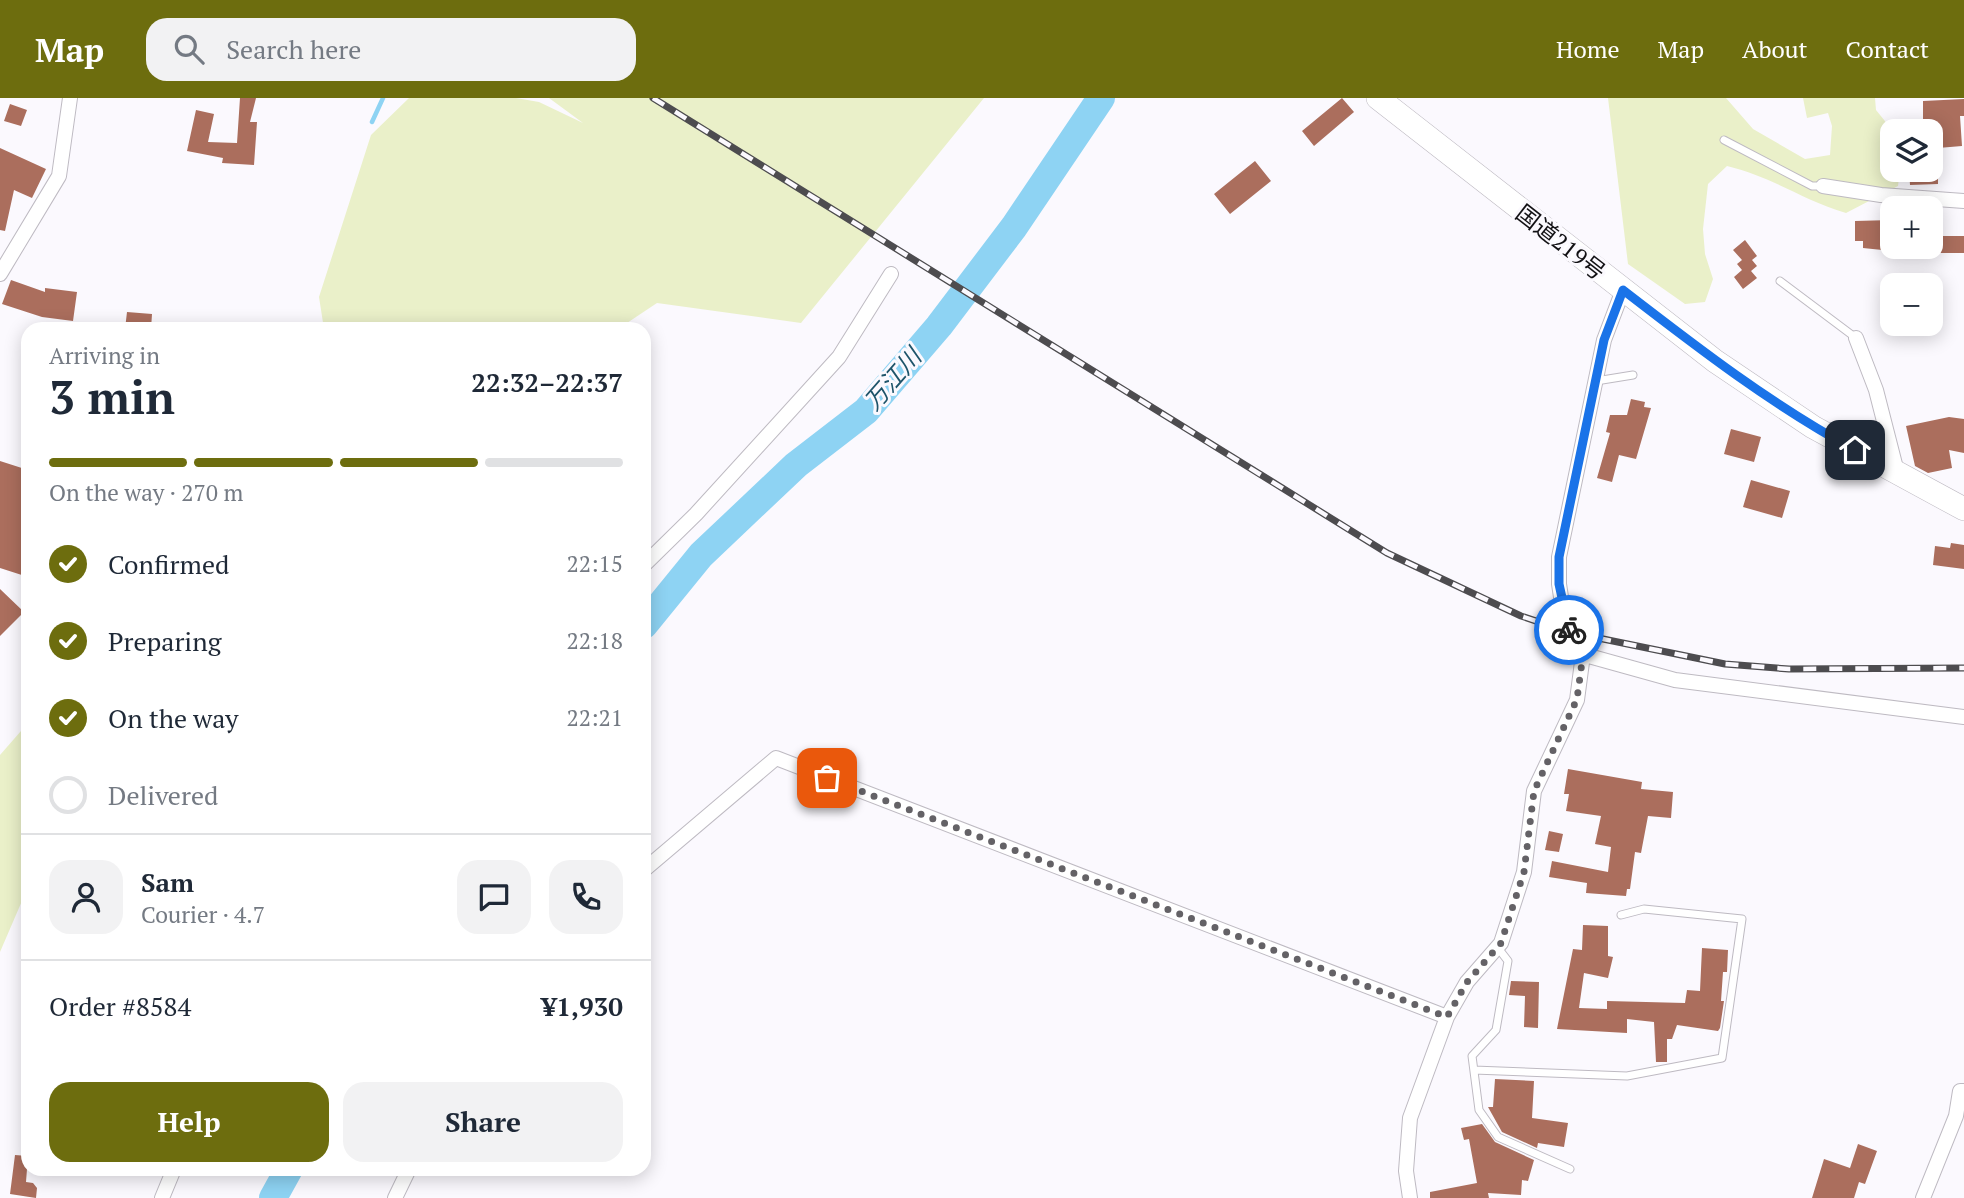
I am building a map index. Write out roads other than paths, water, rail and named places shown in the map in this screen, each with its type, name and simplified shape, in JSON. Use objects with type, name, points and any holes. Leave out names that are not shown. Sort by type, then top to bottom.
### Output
[{"type":"highway","name":"国道219号","points":[[1378,98],[1715,361],[1791,412],[1964,509]]},
{"type":"street","points":[[0,274],[59,176],[70,98]]},
{"type":"street","points":[[1823,186],[1881,195],[1964,201]]},
{"type":"street","points":[[651,558],[696,514],[839,357],[891,274]]},
{"type":"street","points":[[1410,1198],[1406,1171],[1410,1118],[1447,1017],[1467,982],[1497,947],[1524,872],[1534,791],[1577,699],[1582,662],[1563,610],[1559,557],[1594,381],[1604,340],[1623,290]]},
{"type":"street","points":[[1856,338],[1876,390],[1897,472]]},
{"type":"street","points":[[1578,653],[1675,680],[1964,716]]},
{"type":"street","points":[[651,864],[776,758],[1447,1017]]},
{"type":"street","points":[[1923,1198],[1956,1116],[1960,1091],[1964,1091]]},
{"type":"street","points":[[162,1198],[171,1176]]},
{"type":"street","points":[[396,1198],[406,1176]]},
{"type":"lane","points":[[1724,140],[1812,186],[1823,186]]},
{"type":"lane","points":[[1780,281],[1856,338]]},
{"type":"lane","points":[[1594,381],[1633,375]]},
{"type":"lane","points":[[1474,1070],[1626,1076],[1722,1058],[1742,919],[1644,909],[1621,915]]},
{"type":"lane","points":[[1497,947],[1508,961],[1496,1030],[1472,1056],[1479,1110],[1498,1137],[1570,1169]]},
{"type":"waterway","points":[[372,122],[383,98]]},
{"type":"waterway","name":"万江川","points":[[651,616],[701,555],[796,465],[866,411],[939,326],[1014,227],[1101,98]]},
{"type":"waterway","name":"万江川","points":[[273,1198],[285,1176]]},
{"type":"railway","points":[[653,98],[1387,553],[1521,616],[1569,632],[1725,664],[1789,669],[1964,668]]}]
